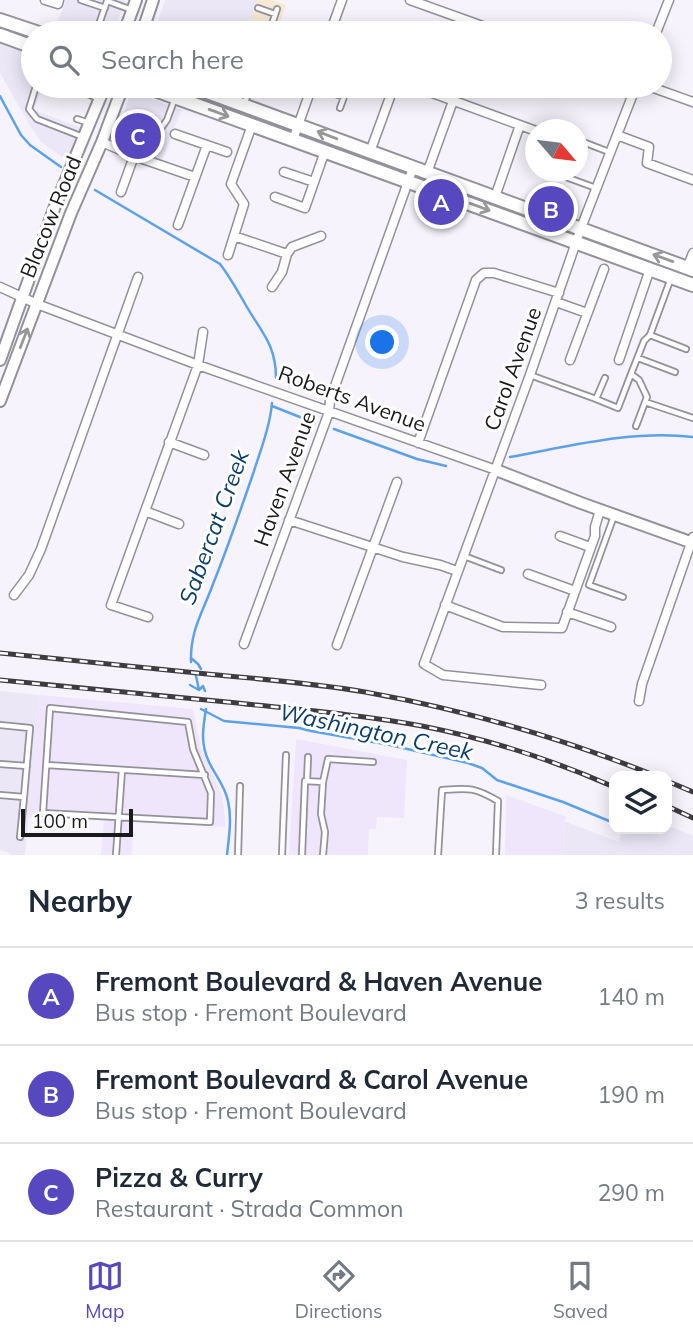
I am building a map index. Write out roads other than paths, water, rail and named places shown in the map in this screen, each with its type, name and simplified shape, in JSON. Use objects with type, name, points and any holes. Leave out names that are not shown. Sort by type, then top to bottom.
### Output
[{"type":"main road","points":[[0,20],[21,27]]},
{"type":"main road","points":[[0,35],[21,43]]},
{"type":"main road","points":[[178,98],[693,285]]},
{"type":"main road","points":[[224,98],[690,269]]},
{"type":"street","points":[[45,0],[58,2]]},
{"type":"street","points":[[146,21],[153,0]]},
{"type":"street","points":[[334,21],[342,0]]},
{"type":"street","points":[[410,0],[469,21]]},
{"type":"street","points":[[661,21],[669,0]]},
{"type":"street","points":[[672,95],[693,102]]},
{"type":"street","name":"Blacow Road","points":[[0,401],[71,213],[118,98]]},
{"type":"street","points":[[293,140],[308,98]]},
{"type":"street","points":[[370,152],[390,98]]},
{"type":"street","points":[[447,98],[525,127]]},
{"type":"street","name":"Carol Avenue","points":[[541,685],[443,675],[424,664],[576,242],[631,98]]},
{"type":"street","name":"Blacow Road","points":[[0,360],[55,206],[99,99]]},
{"type":"street","points":[[427,173],[453,100]]},
{"type":"street","points":[[228,255],[244,204],[231,184],[252,125]]},
{"type":"street","points":[[495,197],[520,125]]},
{"type":"street","points":[[175,134],[227,152]]},
{"type":"street","points":[[617,135],[649,147],[647,163],[693,180]]},
{"type":"street","points":[[102,142],[195,177]]},
{"type":"street","points":[[178,225],[207,145]]},
{"type":"street","points":[[275,197],[305,208],[325,151]]},
{"type":"street","points":[[121,192],[134,156]]},
{"type":"street","name":"Haven Avenue","points":[[244,643],[329,412],[330,400],[413,168]]},
{"type":"street","points":[[284,172],[314,182]]},
{"type":"street","points":[[234,236],[287,254]]},
{"type":"street","points":[[271,287],[282,272],[292,247],[321,236]]},
{"type":"street","points":[[690,269],[693,253]]},
{"type":"street","points":[[570,360],[604,269]]},
{"type":"street","points":[[619,360],[650,270]]},
{"type":"street","points":[[418,443],[476,280],[484,273],[494,273],[558,298],[587,313]]},
{"type":"street","points":[[13,594],[29,575],[41,549],[138,277]]},
{"type":"street","name":"Roberts Avenue","points":[[0,286],[37,304],[198,365],[692,541]]},
{"type":"street","points":[[148,617],[111,605],[198,365],[203,332]]},
{"type":"street","points":[[169,442],[205,455]]},
{"type":"street","points":[[337,645],[397,482]]},
{"type":"street","points":[[445,605],[503,627],[562,628],[595,536],[600,510]]},
{"type":"street","points":[[145,511],[178,524]]},
{"type":"street","points":[[289,520],[372,548],[457,571]]},
{"type":"street","points":[[560,537],[590,547]]},
{"type":"street","points":[[639,701],[642,684],[692,541]]},
{"type":"street","points":[[528,574],[575,591]]},
{"type":"street","points":[[567,612],[611,627]]},
{"type":"lane","points":[[81,0],[105,8]]},
{"type":"lane","points":[[100,21],[107,1],[134,5]]},
{"type":"lane","points":[[258,8],[276,12],[273,21]]},
{"type":"lane","points":[[32,98],[29,109],[37,119],[84,137]]},
{"type":"lane","points":[[149,161],[175,98]]},
{"type":"lane","points":[[244,105],[247,98]]},
{"type":"lane","points":[[340,108],[344,98]]},
{"type":"lane","points":[[78,119],[89,123]]},
{"type":"lane","points":[[588,143],[610,152]]},
{"type":"lane","points":[[580,182],[596,188]]},
{"type":"lane","points":[[530,375],[618,408],[644,341],[650,335],[671,277]]},
{"type":"lane","points":[[650,335],[686,349]]},
{"type":"lane","points":[[638,358],[675,372]]},
{"type":"lane","points":[[631,374],[639,380],[647,397],[636,426]]},
{"type":"lane","points":[[596,399],[605,378]]},
{"type":"lane","points":[[645,402],[693,418]]},
{"type":"lane","points":[[614,515],[589,585],[623,597]]},
{"type":"lane","points":[[463,556],[502,570]]},
{"type":"lane","points":[[50,708],[188,722],[193,749],[211,793],[210,822],[43,813],[47,765],[50,708]]},
{"type":"lane","points":[[0,725],[30,727],[20,837]]},
{"type":"lane","points":[[282,855],[286,755]]},
{"type":"lane","points":[[302,855],[308,757]]},
{"type":"lane","points":[[323,855],[325,832],[321,814],[328,759],[373,762]]},
{"type":"lane","points":[[0,764],[27,766]]},
{"type":"lane","points":[[47,765],[205,775]]},
{"type":"lane","points":[[116,855],[122,771]]},
{"type":"lane","points":[[307,781],[323,782]]},
{"type":"lane","points":[[238,855],[240,786]]},
{"type":"lane","points":[[438,855],[442,789],[464,788],[480,790],[498,801],[496,855]]},
{"type":"lane","points":[[0,794],[23,797]]},
{"type":"waterway","points":[[0,96],[21,135],[30,145],[61,167]]},
{"type":"waterway","points":[[95,190],[220,264],[270,346],[276,378]]},
{"type":"waterway","name":"Sabercat Creek","points":[[191,662],[195,631],[254,471],[272,403]]},
{"type":"waterway","points":[[272,406],[315,423]]},
{"type":"waterway","points":[[334,429],[417,459],[446,466]]},
{"type":"waterway","points":[[510,457],[624,437],[693,437]]},
{"type":"waterway","name":"Sabercat Creek","points":[[191,658],[201,669]]},
{"type":"waterway","name":"Sabercat Creek","points":[[196,676],[199,690]]},
{"type":"waterway","name":"Sabercat Creek","points":[[190,685],[199,690]]},
{"type":"waterway","name":"Sabercat Creek","points":[[199,690],[203,686],[205,691]]},
{"type":"waterway","name":"Washington Creek","points":[[201,709],[224,721],[299,728],[468,763],[482,768],[497,780],[609,821]]},
{"type":"waterway","name":"Sabercat Creek","points":[[206,709],[204,748],[225,790],[229,807],[227,855]]},
{"type":"railway","points":[[0,653],[365,692],[513,726],[643,771]]},
{"type":"railway","points":[[0,680],[325,712],[422,726],[520,751],[609,785]]},
{"type":"railway","points":[[672,783],[693,792]]},
{"type":"railway","points":[[672,808],[693,818]]},
{"type":"place","name":"Pizza & Curry","points":[[138,136]]},
{"type":"place","name":"Fremont Boulevard & Haven Avenue","points":[[441,202]]},
{"type":"place","name":"Fremont Boulevard & Carol Avenue","points":[[551,209]]}]
